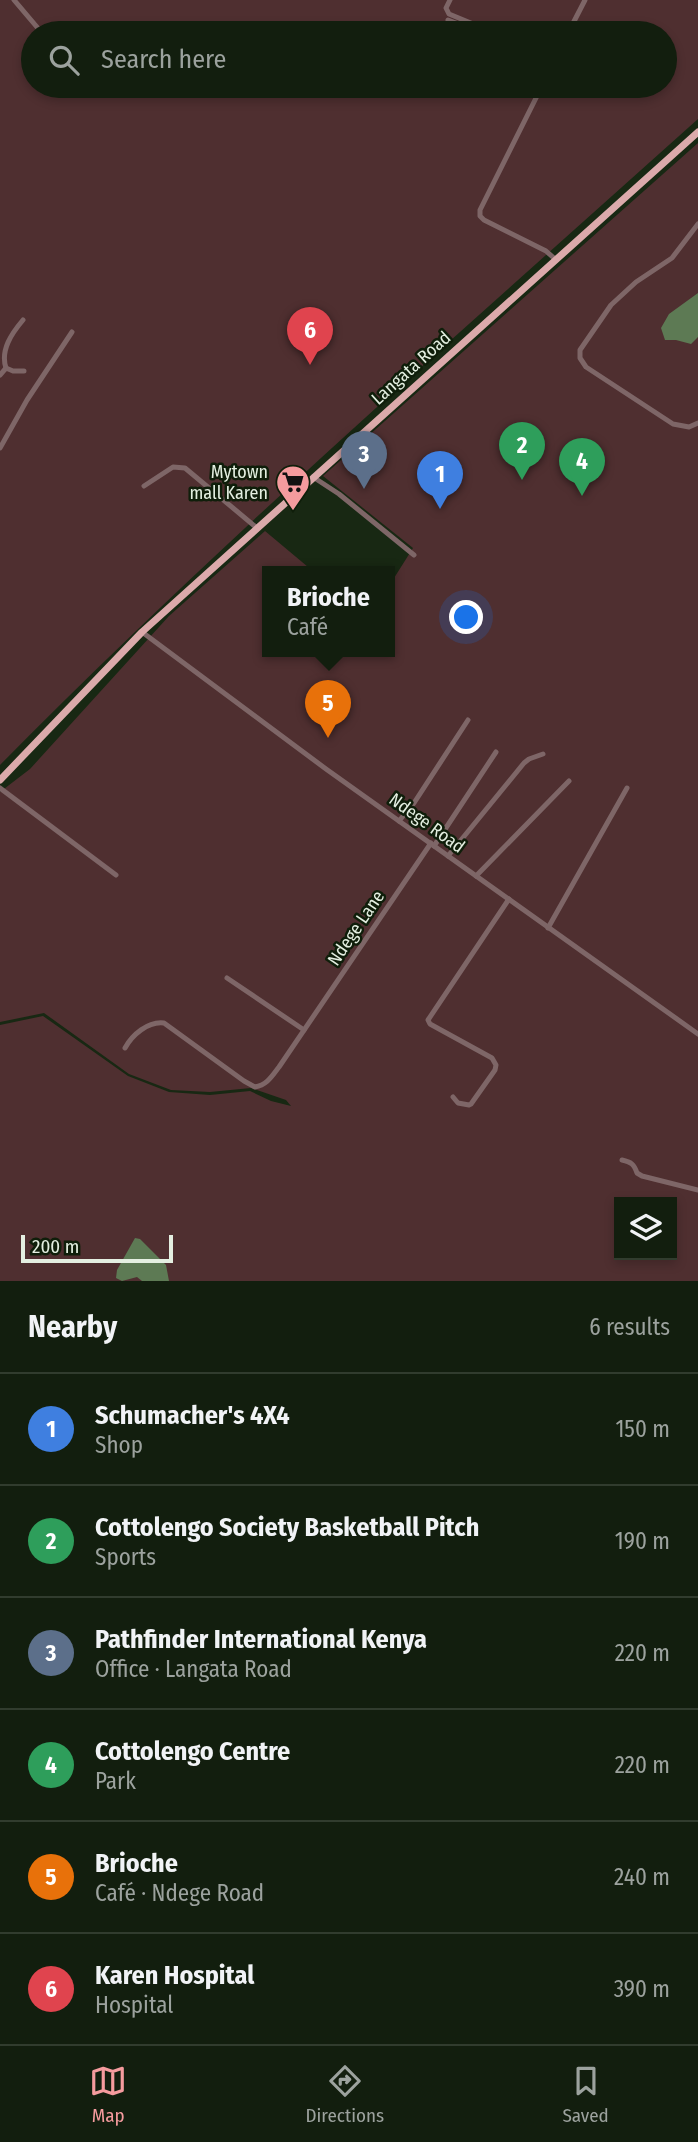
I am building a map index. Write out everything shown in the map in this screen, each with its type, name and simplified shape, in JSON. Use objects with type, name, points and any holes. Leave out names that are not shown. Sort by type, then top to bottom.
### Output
[{"type":"main road","name":"Langata Road","points":[[0,780],[142,632],[698,132]]},
{"type":"street","points":[[14,0],[32,21]]},
{"type":"street","points":[[450,0],[446,8],[450,14],[467,21]]},
{"type":"street","points":[[574,21],[585,0]]},
{"type":"street","points":[[536,98],[480,210],[480,216],[547,251],[555,259]]},
{"type":"street","points":[[698,225],[669,262],[620,295],[588,337],[580,354],[584,365],[660,417],[680,426],[689,427],[698,423]]},
{"type":"street","points":[[23,320],[9,336],[3,349],[2,360],[6,368],[24,371]]},
{"type":"street","points":[[0,448],[27,400],[72,332]]},
{"type":"street","points":[[0,375],[6,368]]},
{"type":"street","points":[[144,486],[173,467],[186,468],[257,528]]},
{"type":"street","points":[[313,477],[339,494],[415,555]]},
{"type":"street","name":"Ndege Road","points":[[142,632],[476,877],[698,1034]]},
{"type":"street","points":[[399,821],[414,803],[468,720]]},
{"type":"street","name":"Ndege Lane","points":[[125,1048],[133,1035],[154,1022],[164,1023],[252,1086],[259,1087],[269,1080],[496,752]]},
{"type":"street","points":[[448,856],[524,763],[529,758],[543,754]]},
{"type":"street","points":[[476,877],[569,781]]},
{"type":"street","points":[[0,788],[116,875]]},
{"type":"street","points":[[548,928],[627,788]]},
{"type":"street","points":[[453,1097],[458,1103],[471,1104],[496,1065],[492,1058],[430,1024],[428,1020],[509,899]]},
{"type":"street","points":[[227,978],[304,1030]]},
{"type":"street","points":[[622,1160],[630,1162],[642,1176],[698,1190]]},
{"type":"shaded area","points":[[0,0],[698,0],[698,119],[257,517],[84,681],[0,765]]},
{"type":"shaded area","points":[[698,143],[698,1281],[0,1281],[0,1025],[43,1016],[128,1076],[169,1092],[210,1095],[250,1091],[271,1101],[291,1106],[286,1100],[251,1088],[210,1092],[171,1090],[129,1074],[44,1013],[0,1022],[0,792],[30,769],[169,616],[265,531],[307,566],[262,566],[262,657],[395,657],[395,576],[413,548],[323,476]]},
{"type":"shaded area","points":[[698,293],[698,337],[691,344],[665,340],[661,328],[669,314]]},
{"type":"shaded area","points":[[135,1238],[140,1239],[166,1265],[169,1281],[142,1281],[137,1277],[122,1281],[116,1278],[117,1270]]},
{"type":"place","name":"Karen Hospital","points":[[310,365]]},
{"type":"place","name":"Cottolengo Society Basketball Pitch","points":[[522,480]]},
{"type":"place","name":"Pathfinder International Kenya","points":[[364,489]]},
{"type":"place","name":"Cottolengo Centre","points":[[582,496]]},
{"type":"place","name":"Schumacher's 4X4","points":[[440,509]]},
{"type":"place","name":"Mytown mall Karen","points":[[293,512]]},
{"type":"place","name":"Brioche","points":[[328,738]]}]
